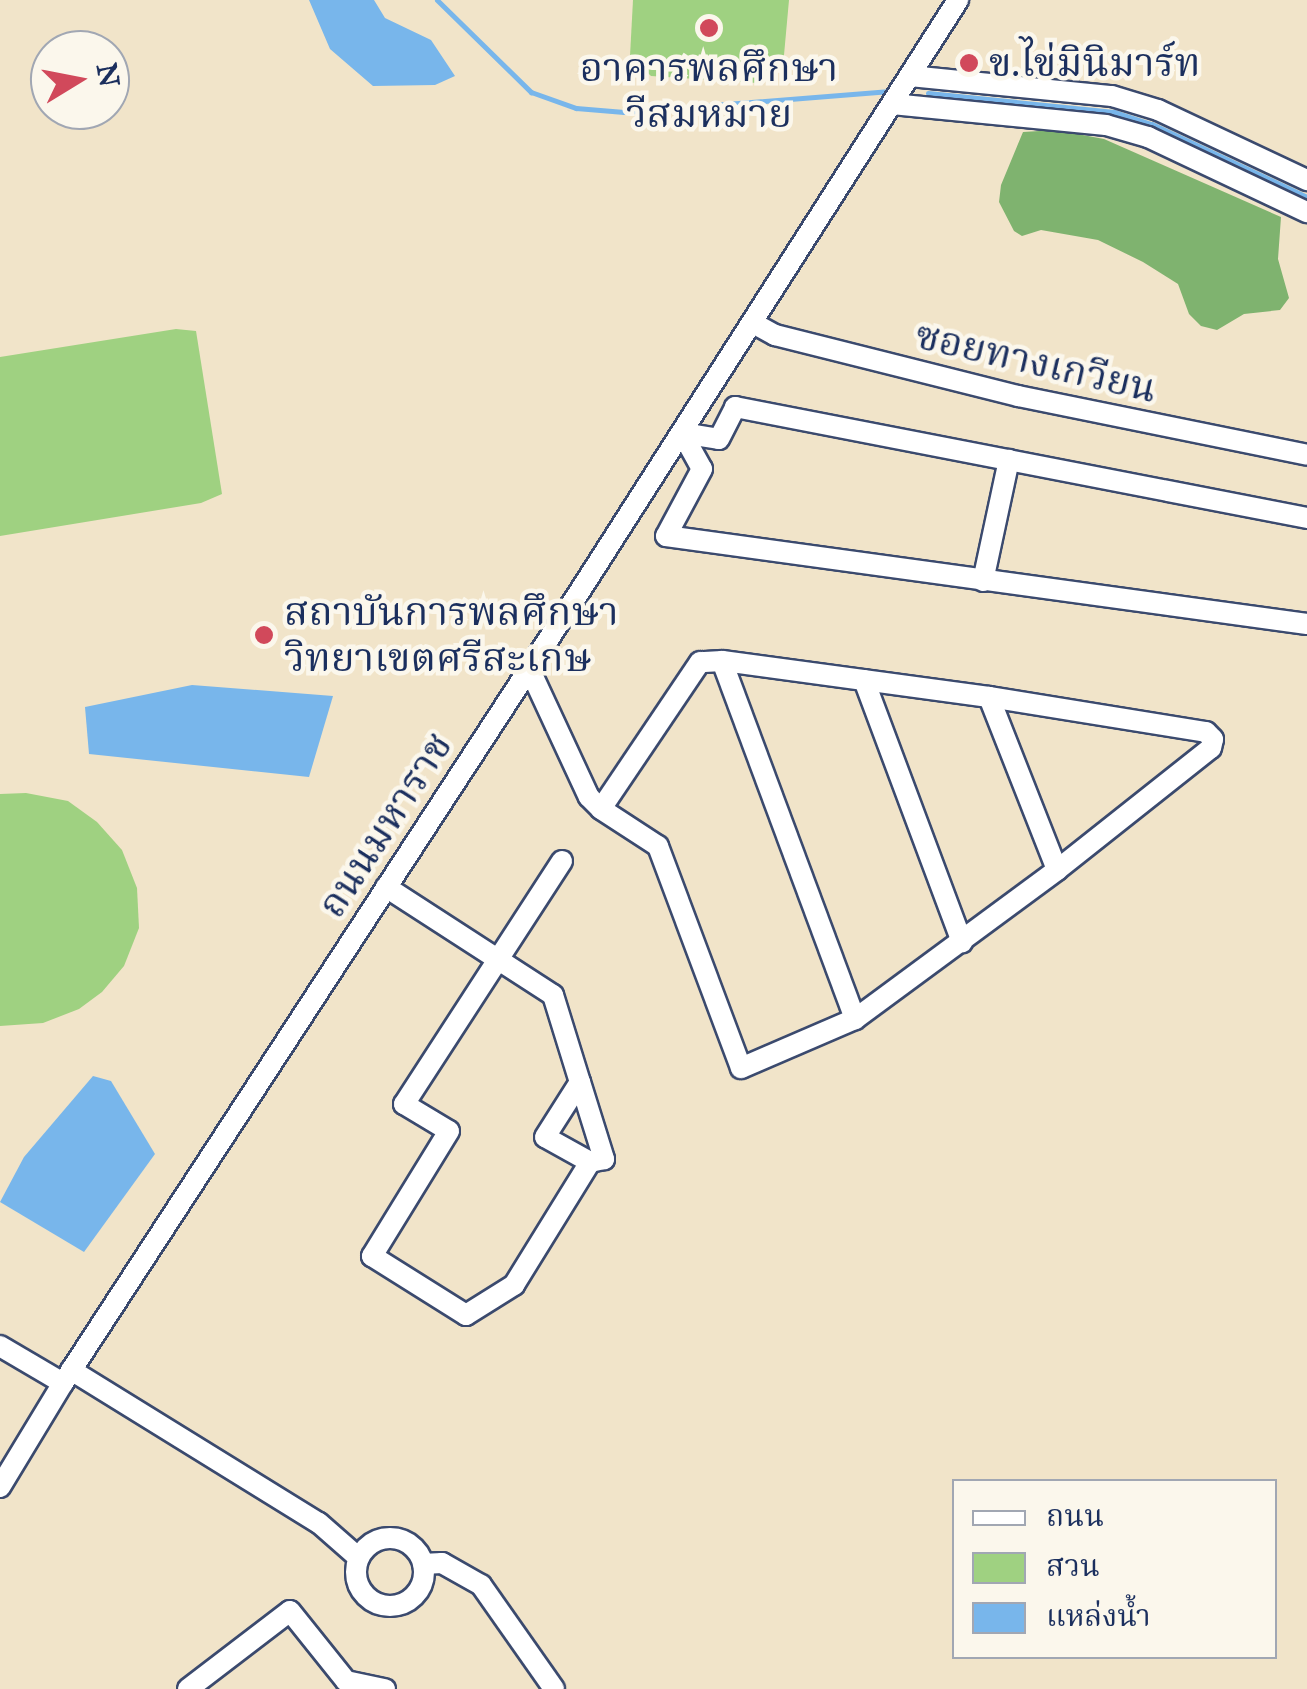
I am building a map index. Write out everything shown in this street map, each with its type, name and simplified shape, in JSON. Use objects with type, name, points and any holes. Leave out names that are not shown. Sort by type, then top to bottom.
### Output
[{"type":"street","name":"ถนนมหาราช","points":[[0,1487],[67,1376],[753,324],[958,0]]},
{"type":"street","points":[[910,76],[1112,96],[1158,110],[1307,180]]},
{"type":"street","points":[[892,104],[1106,125],[1148,138],[1307,212]]},
{"type":"street","name":"ซอยทางเกวียน","points":[[753,324],[775,335],[1018,396],[1307,456]]},
{"type":"street","points":[[682,432],[719,439],[735,407],[1307,518]]},
{"type":"street","points":[[682,432],[702,470],[666,536],[1307,624]]},
{"type":"street","points":[[983,581],[1010,460]]},
{"type":"street","points":[[528,668],[589,798],[601,808],[658,846],[741,1068],[855,1020],[1058,870],[1211,748],[1214,738],[1206,732],[989,697],[722,661],[700,662],[601,808]]},
{"type":"street","points":[[722,661],[855,1020]]},
{"type":"street","points":[[864,680],[962,942]]},
{"type":"street","points":[[989,697],[1058,870]]},
{"type":"street","points":[[386,888],[499,960],[553,995],[604,1158],[590,1162],[514,1285],[466,1315],[372,1256],[450,1131],[404,1104],[499,960],[562,861]]},
{"type":"street","points":[[580,1082],[545,1137],[590,1162]]},
{"type":"street","points":[[0,1346],[67,1376],[319,1523],[359,1558]]},
{"type":"street","points":[[393,1538],[417,1551],[424,1580],[416,1595],[403,1604],[386,1607],[371,1602],[360,1590],[356,1574],[359,1558],[379,1539],[393,1538]]},
{"type":"street","points":[[423,1564],[442,1563],[481,1585],[554,1689]]},
{"type":"street","points":[[188,1689],[290,1611],[346,1681],[385,1689]]},
{"type":"green space","name":"อาคารพลศึกษา วีสมหมาย","points":[[633,0],[789,0],[783,66],[757,83],[651,76],[630,56]]},
{"type":"green space","points":[[1056,130],[1104,139],[1281,217],[1278,259],[1289,298],[1280,310],[1244,314],[1217,330],[1201,326],[1189,314],[1178,284],[1143,262],[1098,240],[1041,230],[1022,236],[1014,231],[999,202],[1001,185],[1023,132]]},
{"type":"green space","points":[[176,329],[196,331],[222,494],[201,503],[0,536],[0,357]]},
{"type":"green space","points":[[26,793],[68,801],[97,822],[122,850],[137,888],[139,928],[124,966],[102,992],[79,1009],[43,1023],[0,1026],[0,794]]},
{"type":"water","points":[[309,0],[374,0],[385,18],[431,40],[455,76],[435,85],[373,86],[330,49]]},
{"type":"water","points":[[192,685],[333,696],[309,777],[89,754],[85,707]]},
{"type":"water","points":[[93,1076],[111,1081],[155,1154],[84,1252],[0,1202],[24,1157]]},
{"type":"waterway","points":[[437,0],[531,92],[576,108],[624,112],[890,91]]},
{"type":"waterway","points":[[928,93],[1114,112],[1152,124],[1307,197]]},
{"type":"place","name":"อาคารพลศึกษา วีสมหมาย","points":[[709,28]]},
{"type":"place","name":"ข.ไข่มินิมาร์ท","points":[[969,63]]},
{"type":"place","name":"สถาบันการพลศึกษา วิทยาเขตศรีสะเกษ","points":[[264,635]]}]
